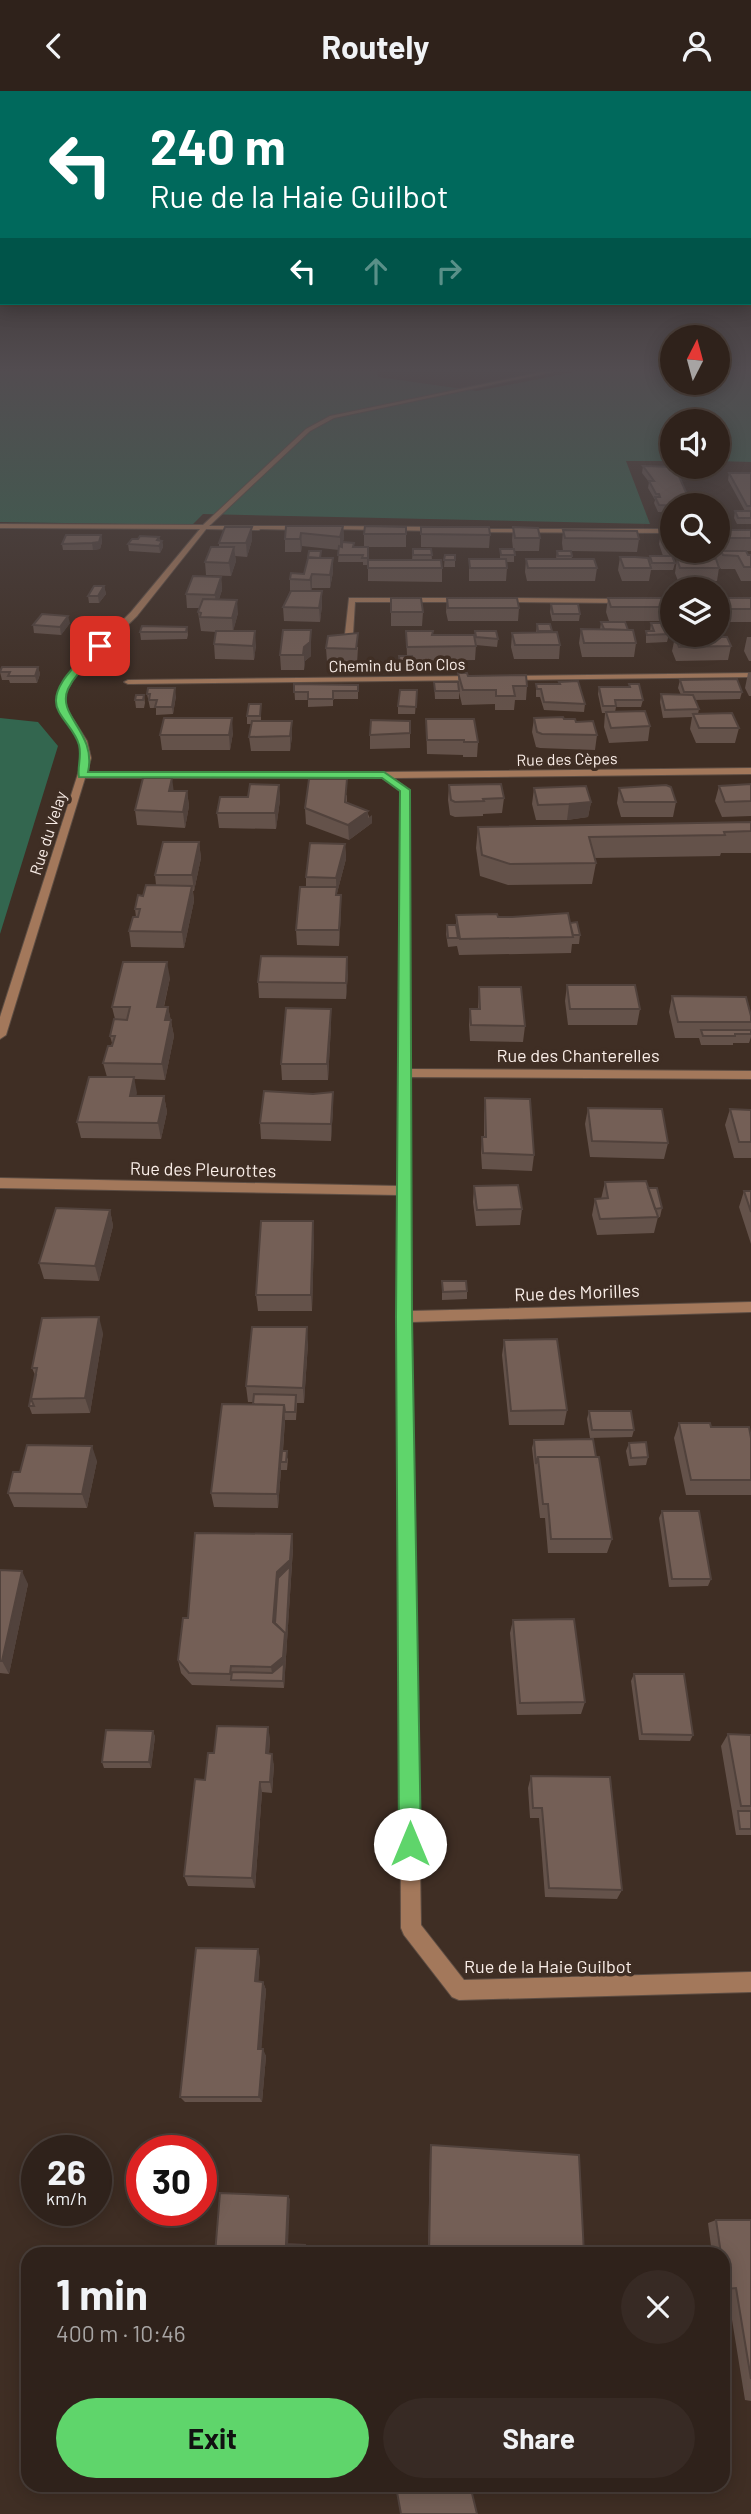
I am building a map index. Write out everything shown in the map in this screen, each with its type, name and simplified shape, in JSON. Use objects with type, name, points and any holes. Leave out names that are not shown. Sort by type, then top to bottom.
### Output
[{"type":"street","name":"Rue du Velay","points":[[0,1035],[87,758],[83,741],[62,708],[62,692],[83,663],[134,614],[205,527],[250,485]]},
{"type":"street","points":[[0,526],[452,529]]},
{"type":"street","points":[[466,530],[660,531]]},
{"type":"street","points":[[349,634],[352,600],[477,600]]},
{"type":"street","points":[[491,600],[630,601]]},
{"type":"street","points":[[503,678],[751,675]]},
{"type":"street","name":"Chemin du Bon Clos","points":[[128,681],[489,678]]},
{"type":"street","name":"Rue des Cèpes","points":[[384,775],[751,771]]},
{"type":"street","points":[[83,775],[384,775]]},
{"type":"street","name":"Rue de la Haie Guilbot","points":[[384,775],[405,790],[404,1317],[411,1928],[459,1990],[751,1982]]},
{"type":"street","name":"Rue des Chanterelles","points":[[405,1073],[751,1075]]},
{"type":"street","name":"Rue des Pleurottes","points":[[0,1183],[405,1191]]},
{"type":"street","name":"Rue des Morilles","points":[[404,1317],[751,1307]]},
{"type":"green space","points":[[0,485],[635,485],[650,524],[203,514],[192,525],[0,522]]},
{"type":"green space","points":[[0,718],[38,722],[58,746],[0,934]]},
{"type":"building","points":[[651,485],[683,485],[686,493],[660,493],[660,497],[656,494]]},
{"type":"building","points":[[736,485],[751,485],[751,506],[747,506]]},
{"type":"building","points":[[735,511],[751,511],[751,518],[738,518]]},
{"type":"building","points":[[286,526],[343,526],[340,537],[301,533],[300,539],[285,539]]},
{"type":"building","points":[[365,526],[406,527],[406,534],[364,534]]},
{"type":"building","points":[[225,527],[252,527],[246,543],[219,543]]},
{"type":"building","points":[[421,527],[489,527],[490,535],[421,534]]},
{"type":"building","points":[[513,527],[538,528],[540,538],[515,538]]},
{"type":"building","points":[[563,530],[637,531],[639,539],[565,538]]},
{"type":"building","points":[[730,530],[751,530],[751,538],[730,538]]},
{"type":"building","points":[[66,535],[101,535],[99,542],[62,544]]},
{"type":"building","points":[[140,536],[159,537],[157,540],[162,541],[159,546],[128,544]]},
{"type":"building","points":[[342,542],[354,543],[353,547],[368,547],[368,558],[362,558],[363,555],[338,555]]},
{"type":"building","points":[[211,547],[234,547],[229,563],[205,562]]},
{"type":"building","points":[[413,549],[431,549],[432,555],[413,555]]},
{"type":"building","points":[[500,549],[514,549],[515,555],[501,555]]},
{"type":"building","points":[[309,551],[321,551],[320,558],[308,557]]},
{"type":"building","points":[[557,551],[571,551],[572,556],[558,556]]},
{"type":"building","points":[[730,551],[746,551],[751,555],[751,567],[744,567],[738,556],[730,555]]},
{"type":"building","points":[[445,555],[455,555],[455,560],[444,560]]},
{"type":"building","points":[[650,556],[660,556],[660,563],[652,563]]},
{"type":"building","points":[[620,557],[648,558],[651,568],[624,568]]},
{"type":"building","points":[[308,558],[333,558],[330,575],[312,574],[310,580],[290,579],[291,573],[304,574]]},
{"type":"building","points":[[469,559],[506,559],[507,568],[470,568]]},
{"type":"building","points":[[526,559],[594,559],[597,568],[528,568]]},
{"type":"building","points":[[368,560],[441,560],[442,568],[368,568]]},
{"type":"building","points":[[678,563],[717,563],[719,568],[680,568]]},
{"type":"building","points":[[193,576],[221,577],[215,595],[186,594]]},
{"type":"building","points":[[94,586],[104,586],[98,596],[88,596]]},
{"type":"building","points":[[291,591],[322,591],[319,608],[283,607]]},
{"type":"building","points":[[391,598],[421,598],[423,612],[391,612]]},
{"type":"building","points":[[447,598],[517,598],[519,608],[448,608]]},
{"type":"building","points":[[608,598],[660,598],[660,607],[611,607]]},
{"type":"building","points":[[730,598],[751,598],[751,609],[730,609]]},
{"type":"building","points":[[203,599],[237,600],[232,618],[200,617],[201,613],[198,612]]},
{"type":"building","points":[[551,604],[578,604],[580,614],[553,614]]},
{"type":"building","points":[[42,614],[68,616],[60,627],[33,625]]},
{"type":"building","points":[[601,622],[625,622],[628,630],[604,629]]},
{"type":"building","points":[[651,623],[660,623],[660,634],[647,635],[646,631],[654,631]]},
{"type":"building","points":[[537,624],[550,624],[552,631],[538,631]]},
{"type":"building","points":[[142,626],[187,627],[186,632],[140,632]]},
{"type":"building","points":[[581,629],[633,630],[636,643],[584,643]]},
{"type":"building","points":[[283,630],[311,630],[310,642],[304,647],[303,655],[280,655]]},
{"type":"building","points":[[216,631],[255,631],[253,646],[214,644]]},
{"type":"building","points":[[406,631],[433,631],[432,635],[474,635],[476,646],[407,647]]},
{"type":"building","points":[[475,631],[496,631],[498,639],[476,637]]},
{"type":"building","points":[[557,632],[560,645],[515,645],[512,633]]},
{"type":"building","points":[[358,633],[356,649],[326,648],[328,636]]},
{"type":"building","points":[[399,656],[412,656],[413,665],[400,665]]},
{"type":"building","points":[[2,667],[38,667],[35,676],[8,676],[10,672],[0,672]]},
{"type":"building","points":[[458,673],[467,673],[468,676],[526,675],[527,686],[513,686],[515,696],[496,696],[496,690],[463,690]]},
{"type":"building","points":[[737,679],[742,692],[684,692],[680,680]]},
{"type":"building","points":[[578,681],[585,704],[544,702],[541,689],[537,689],[536,684],[560,684],[559,682]]},
{"type":"building","points":[[434,682],[458,682],[459,691],[435,691]]},
{"type":"building","points":[[294,684],[358,685],[358,691],[333,691],[333,699],[308,699],[308,692],[294,692]]},
{"type":"building","points":[[629,684],[639,684],[643,700],[615,700],[616,706],[603,706],[599,687],[630,687]]},
{"type":"building","points":[[148,688],[175,688],[172,707],[155,707],[157,700],[149,700]]},
{"type":"building","points":[[400,690],[417,690],[416,707],[398,706]]},
{"type":"building","points":[[661,694],[693,695],[699,709],[665,710]]},
{"type":"building","points":[[136,695],[144,695],[143,700],[135,700]]},
{"type":"building","points":[[249,704],[261,704],[260,716],[247,716]]},
{"type":"building","points":[[645,711],[650,726],[611,728],[606,712]]},
{"type":"building","points":[[732,713],[739,728],[699,728],[693,714]]},
{"type":"building","points":[[164,718],[232,718],[229,735],[160,735]]},
{"type":"building","points":[[534,718],[575,719],[576,722],[593,721],[597,735],[537,732]]},
{"type":"building","points":[[426,719],[474,719],[478,742],[427,740]]},
{"type":"building","points":[[371,720],[410,721],[410,733],[370,735]]},
{"type":"building","points":[[252,721],[292,721],[290,736],[249,737]]},
{"type":"building","points":[[143,778],[172,778],[169,791],[187,791],[183,812],[135,810]]},
{"type":"building","points":[[309,779],[347,779],[345,802],[368,811],[348,825],[305,808]]},
{"type":"building","points":[[250,784],[279,785],[275,813],[217,813],[220,797],[248,797]]},
{"type":"building","points":[[501,784],[504,798],[483,799],[484,801],[451,800],[449,785]]},
{"type":"building","points":[[751,784],[751,801],[725,802],[719,786]]},
{"type":"building","points":[[586,786],[591,802],[569,804],[538,805],[534,788]]},
{"type":"building","points":[[671,787],[676,802],[624,802],[619,788]]},
{"type":"building","points":[[751,822],[751,831],[724,832],[725,835],[589,837],[596,863],[510,864],[482,855],[478,827]]},
{"type":"building","points":[[163,842],[199,842],[192,875],[155,875]]},
{"type":"building","points":[[310,843],[345,844],[336,878],[306,877]]},
{"type":"building","points":[[146,885],[192,886],[182,932],[129,931],[133,917],[138,917],[140,909],[135,909],[138,895],[143,896]]},
{"type":"building","points":[[300,887],[337,887],[336,895],[341,895],[339,930],[296,930]]},
{"type":"building","points":[[568,913],[573,937],[460,939],[456,915],[497,914],[498,917],[512,917]]},
{"type":"building","points":[[577,922],[580,935],[573,935],[570,923]]},
{"type":"building","points":[[447,925],[456,925],[458,938],[448,938]]},
{"type":"building","points":[[261,956],[347,957],[346,983],[258,982]]},
{"type":"building","points":[[123,962],[167,962],[157,1007],[168,1007],[165,1020],[171,1020],[162,1064],[103,1063],[108,1046],[112,1046],[115,1036],[110,1036],[114,1019],[127,1020],[130,1007],[112,1007]]},
{"type":"building","points":[[567,985],[635,985],[640,1009],[570,1009]]},
{"type":"building","points":[[479,987],[521,987],[525,1026],[471,1025],[470,1009],[480,1009]]},
{"type":"building","points":[[672,996],[746,997],[751,1022],[678,1022]]},
{"type":"building","points":[[286,1008],[331,1009],[327,1064],[281,1064]]},
{"type":"building","points":[[701,1030],[751,1030],[751,1034],[703,1036]]},
{"type":"building","points":[[89,1077],[134,1077],[130,1096],[164,1096],[158,1123],[77,1122]]},
{"type":"building","points":[[264,1091],[313,1094],[333,1092],[331,1124],[260,1123]]},
{"type":"building","points":[[485,1098],[530,1099],[534,1155],[483,1153],[482,1137],[486,1137]]},
{"type":"building","points":[[588,1108],[662,1109],[668,1143],[592,1141]]},
{"type":"building","points":[[730,1109],[751,1110],[751,1142],[739,1142]]},
{"type":"building","points":[[646,1181],[658,1217],[600,1219],[595,1199],[608,1198],[605,1182]]},
{"type":"building","points":[[518,1185],[522,1209],[477,1210],[474,1186]]},
{"type":"building","points":[[648,1188],[657,1188],[662,1208],[655,1209]]},
{"type":"building","points":[[744,1191],[751,1191],[751,1212]]},
{"type":"building","points":[[56,1208],[110,1210],[95,1266],[39,1263]]},
{"type":"building","points":[[261,1221],[313,1221],[311,1295],[256,1295]]},
{"type":"building","points":[[442,1281],[466,1281],[467,1291],[443,1292]]},
{"type":"building","points":[[99,1317],[85,1398],[31,1399],[37,1368],[32,1368],[42,1318]]},
{"type":"building","points":[[252,1327],[307,1327],[303,1388],[246,1386]]},
{"type":"building","points":[[557,1339],[567,1410],[511,1411],[504,1340]]},
{"type":"building","points":[[35,1375],[31,1399],[34,1406],[29,1406]]},
{"type":"building","points":[[254,1394],[296,1395],[295,1412],[285,1412],[284,1405],[253,1404]]},
{"type":"building","points":[[222,1404],[284,1405],[277,1494],[211,1493]]},
{"type":"building","points":[[589,1411],[631,1411],[634,1430],[592,1430]]},
{"type":"building","points":[[679,1423],[710,1423],[711,1427],[749,1427],[751,1480],[691,1480]]},
{"type":"building","points":[[593,1439],[596,1457],[538,1457],[536,1464],[534,1440]]},
{"type":"building","points":[[646,1442],[648,1457],[631,1458],[629,1443]]},
{"type":"building","points":[[27,1445],[92,1446],[82,1494],[8,1493],[13,1472],[20,1472]]},
{"type":"building","points":[[282,1451],[287,1451],[286,1462],[281,1462]]},
{"type":"building","points":[[538,1457],[599,1457],[612,1539],[551,1539],[548,1504],[543,1504]]},
{"type":"building","points":[[662,1511],[699,1511],[711,1579],[672,1579]]},
{"type":"building","points":[[195,1533],[292,1534],[290,1560],[277,1572],[273,1622],[285,1633],[283,1657],[271,1667],[231,1666],[230,1674],[189,1673],[178,1660],[183,1618],[188,1618]]},
{"type":"building","points":[[290,1566],[286,1639],[285,1633],[275,1623],[278,1578]]},
{"type":"building","points":[[0,1570],[22,1571],[2,1661],[0,1661]]},
{"type":"building","points":[[574,1619],[585,1702],[520,1703],[513,1620]]},
{"type":"building","points":[[284,1663],[283,1681],[231,1680],[232,1672],[272,1673]]},
{"type":"building","points":[[634,1674],[684,1674],[693,1735],[642,1734]]},
{"type":"building","points":[[217,1726],[268,1727],[266,1753],[272,1754],[270,1782],[260,1782],[252,1878],[184,1876],[195,1779],[205,1780],[208,1753],[214,1753]]},
{"type":"building","points":[[106,1730],[153,1731],[149,1762],[102,1762]]},
{"type":"building","points":[[728,1734],[751,1735],[751,1806],[741,1806]]},
{"type":"building","points":[[531,1776],[610,1777],[622,1890],[549,1888],[542,1808],[533,1808]]},
{"type":"building","points":[[738,1811],[751,1811],[751,1829],[740,1829]]},
{"type":"building","points":[[196,1948],[258,1949],[255,1981],[263,1982],[258,2049],[263,2049],[259,2097],[180,2097]]},
{"type":"building","points":[[431,2145],[579,2155],[584,2247],[429,2247]]},
{"type":"building","points":[[220,2193],[288,2196],[286,2244],[305,2245],[305,2247],[216,2247]]},
{"type":"building","points":[[716,2220],[751,2220],[751,2379],[736,2288],[730,2289],[730,2247],[720,2247]]},
{"type":"building","points":[[397,2492],[472,2492],[477,2514],[401,2514]]},
{"type":"route","points":[[100,646],[71,677],[62,692],[62,708],[83,741],[87,758],[83,775],[384,775],[405,790],[404,1317],[410,1844]]}]
